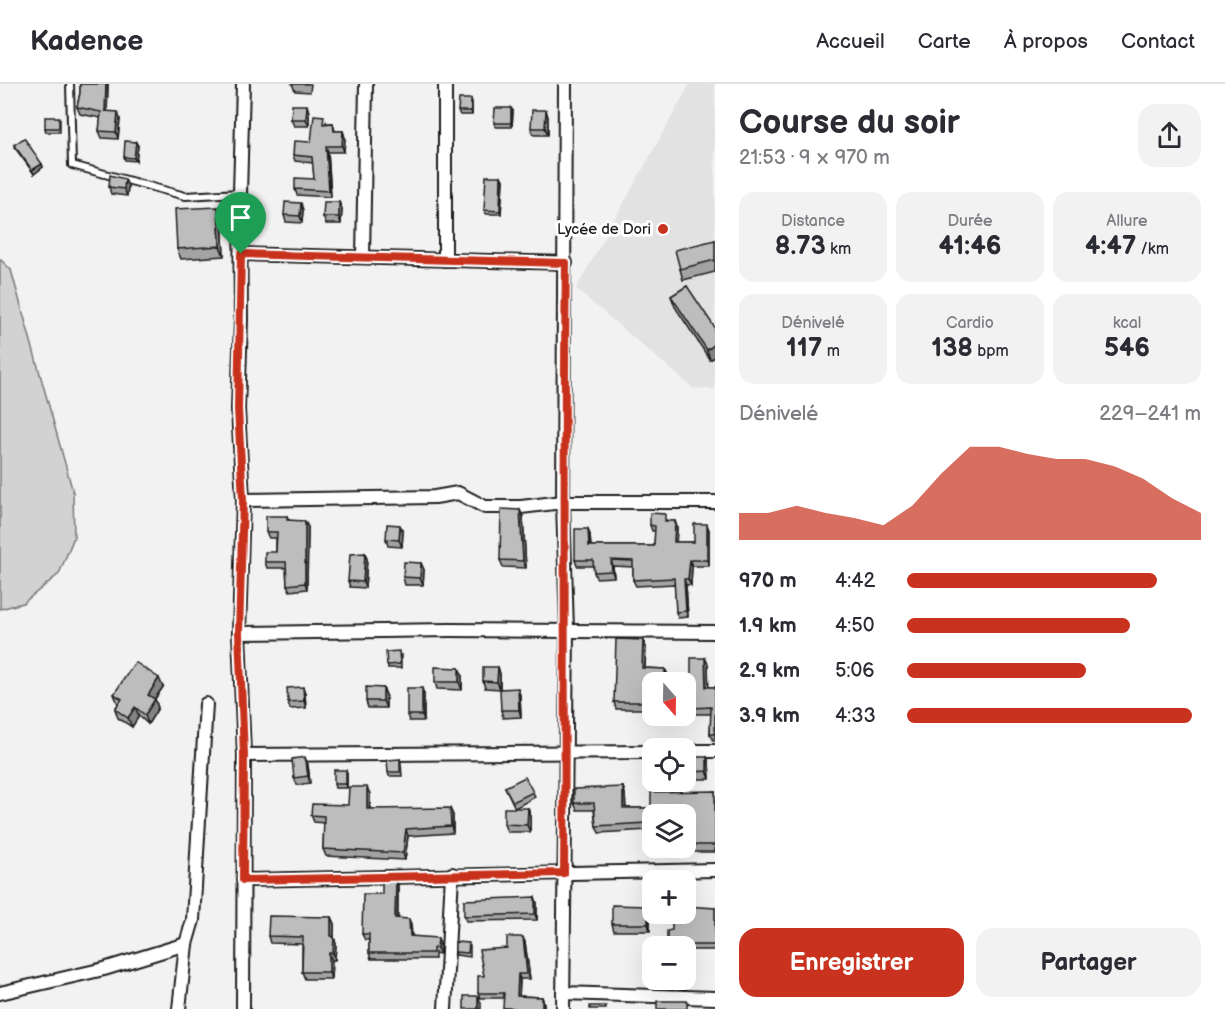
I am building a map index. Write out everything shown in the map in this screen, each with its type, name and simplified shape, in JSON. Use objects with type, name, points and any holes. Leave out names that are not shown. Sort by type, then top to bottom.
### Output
[{"type":"street","points":[[243,84],[238,409],[243,500],[239,633],[244,755],[243,1009]]},
{"type":"street","points":[[363,257],[366,84]]},
{"type":"street","points":[[445,260],[446,84]]},
{"type":"street","points":[[563,1009],[567,630],[563,502],[566,263],[565,84]]},
{"type":"street","points":[[241,254],[566,263]]},
{"type":"street","points":[[243,500],[435,497],[458,493],[485,507],[520,507],[563,502],[715,502]]},
{"type":"street","points":[[239,633],[567,630],[715,632]]},
{"type":"street","points":[[179,1009],[186,944],[193,920],[206,705]]},
{"type":"street","points":[[696,751],[715,751]]},
{"type":"street","points":[[244,755],[642,752]]},
{"type":"street","points":[[243,880],[715,870]]},
{"type":"street","points":[[445,1009],[452,874]]},
{"type":"street","points":[[0,993],[104,969],[186,944]]},
{"type":"street","points":[[563,993],[715,998]]},
{"type":"lane","points":[[70,84],[72,165],[185,196],[240,193]]},
{"type":"shaded area","name":"Lycée de Dori","points":[[690,84],[715,84],[715,389],[693,388],[576,289]]},
{"type":"shaded area","points":[[0,259],[11,270],[73,492],[74,537],[59,574],[23,603],[0,609]]},
{"type":"building","points":[[80,84],[106,84],[105,111],[118,112],[116,132],[99,131],[101,112],[77,107]]},
{"type":"building","points":[[459,99],[471,99],[471,111],[458,111]]},
{"type":"building","points":[[292,105],[307,105],[306,119],[291,119]]},
{"type":"building","points":[[495,108],[511,108],[511,123],[494,123]]},
{"type":"building","points":[[532,110],[546,110],[545,128],[531,128]]},
{"type":"building","points":[[314,115],[324,116],[323,124],[333,123],[334,131],[343,131],[342,146],[326,146],[329,191],[295,189],[295,178],[314,179],[312,157],[293,155],[294,141],[311,142]]},
{"type":"building","points":[[45,117],[59,117],[59,128],[45,128]]},
{"type":"building","points":[[24,138],[42,164],[32,170],[14,145]]},
{"type":"building","points":[[125,141],[136,142],[134,158],[124,157]]},
{"type":"building","points":[[110,175],[125,179],[124,189],[109,187]]},
{"type":"building","points":[[486,176],[501,176],[500,211],[484,210]]},
{"type":"building","points":[[285,202],[301,203],[300,216],[284,215]]},
{"type":"building","points":[[324,202],[339,202],[339,217],[323,217]]},
{"type":"building","points":[[218,207],[220,246],[177,249],[175,209]]},
{"type":"building","points":[[715,240],[715,260],[680,269],[675,250]]},
{"type":"building","points":[[687,286],[715,328],[715,344],[707,350],[671,296]]},
{"type":"building","points":[[501,509],[520,510],[523,561],[500,560]]},
{"type":"building","points":[[650,513],[665,514],[665,521],[675,521],[674,542],[694,542],[694,524],[707,524],[707,560],[690,560],[688,579],[684,579],[686,611],[676,612],[674,578],[633,580],[633,561],[611,560],[612,571],[594,572],[593,560],[575,560],[575,529],[588,529],[589,546],[654,546],[655,526],[650,525]]},
{"type":"building","points":[[266,516],[287,516],[287,520],[305,521],[305,583],[287,585],[286,562],[265,562],[265,552],[276,552],[277,532],[266,532]]},
{"type":"building","points":[[387,524],[400,525],[399,540],[386,539]]},
{"type":"building","points":[[365,553],[363,582],[348,581],[350,554]]},
{"type":"building","points":[[404,562],[421,563],[420,578],[403,577]]},
{"type":"building","points":[[616,639],[643,640],[642,668],[665,669],[665,672],[642,672],[642,702],[614,702]]},
{"type":"building","points":[[399,651],[400,664],[387,665],[386,652]]},
{"type":"building","points":[[691,658],[705,658],[706,687],[715,687],[715,734],[710,734],[711,707],[696,708],[696,672],[691,672]]},
{"type":"building","points":[[135,662],[159,678],[148,695],[155,699],[145,715],[135,707],[128,718],[115,709],[122,699],[114,694]]},
{"type":"building","points":[[435,667],[459,668],[459,682],[435,682]]},
{"type":"building","points":[[483,667],[498,667],[497,682],[483,681]]},
{"type":"building","points":[[303,687],[304,701],[288,702],[287,688]]},
{"type":"building","points":[[366,687],[383,688],[383,701],[366,701]]},
{"type":"building","points":[[407,688],[422,688],[422,715],[407,715]]},
{"type":"building","points":[[518,688],[519,710],[501,710],[500,689]]},
{"type":"building","points":[[305,757],[308,776],[294,778],[292,759]]},
{"type":"building","points":[[696,757],[707,757],[707,771],[696,772]]},
{"type":"building","points":[[400,759],[400,772],[388,772],[387,760]]},
{"type":"building","points":[[334,770],[346,770],[346,784],[334,784]]},
{"type":"building","points":[[525,777],[533,792],[513,802],[505,787]]},
{"type":"building","points":[[349,787],[367,787],[367,809],[450,808],[451,826],[406,829],[403,853],[323,849],[324,816],[311,815],[312,804],[348,805]]},
{"type":"building","points":[[623,787],[623,808],[642,808],[642,823],[596,826],[594,803],[574,803],[574,789]]},
{"type":"building","points":[[715,791],[715,845],[696,845],[696,804],[651,804],[651,792]]},
{"type":"building","points":[[504,808],[528,808],[527,825],[504,824]]},
{"type":"building","points":[[382,879],[396,879],[395,918],[409,919],[410,936],[438,938],[437,948],[433,948],[433,953],[369,953],[369,934],[362,934],[363,894],[382,894]]},
{"type":"building","points":[[535,897],[535,914],[464,916],[464,900]]},
{"type":"building","points":[[612,905],[642,906],[642,924],[612,924]]},
{"type":"building","points":[[696,907],[715,908],[715,945],[696,945],[696,936],[667,936],[667,931],[672,930],[672,924],[696,924]]},
{"type":"building","points":[[269,916],[331,917],[331,936],[334,937],[333,953],[329,953],[329,972],[302,972],[303,937],[268,936]]},
{"type":"building","points":[[507,937],[523,937],[527,974],[518,974],[517,996],[542,997],[542,1009],[503,1008],[504,993],[478,993],[478,976],[484,976],[479,950],[507,948]]},
{"type":"building","points":[[455,942],[469,943],[468,953],[455,952]]},
{"type":"building","points":[[464,996],[478,996],[478,1009],[464,1009]]},
{"type":"building","points":[[657,1001],[687,1001],[687,1009],[657,1009]]},
{"type":"building","points":[[590,1006],[606,1006],[606,1009],[590,1009]]},
{"type":"place","name":"Lycée de Dori","points":[[663,229]]},
{"type":"route","points":[[241,254],[566,263],[563,502],[567,630],[564,873],[243,880],[244,755],[239,633],[243,500],[238,409],[241,254]]}]
